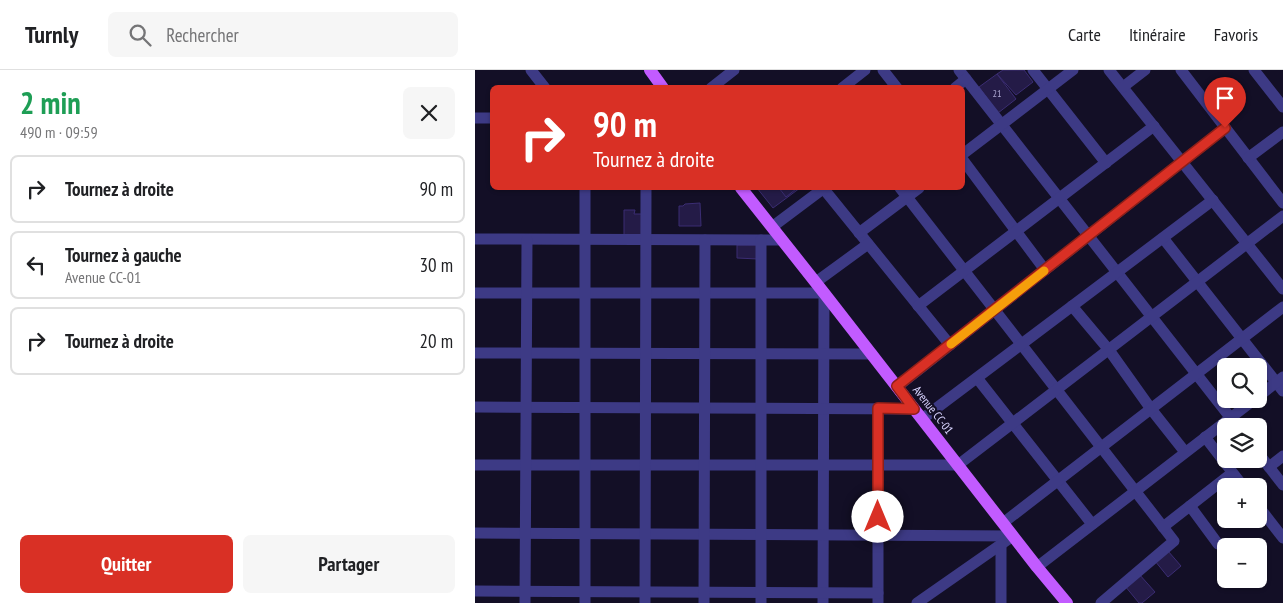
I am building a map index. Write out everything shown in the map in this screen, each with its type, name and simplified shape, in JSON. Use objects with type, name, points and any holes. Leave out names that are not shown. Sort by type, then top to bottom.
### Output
[{"type":"main road","points":[[649,70],[661,85]]},
{"type":"main road","name":"Avenue CC-01","points":[[743,190],[1003,523],[1058,598],[1067,603]]},
{"type":"street","points":[[531,70],[543,85]]},
{"type":"street","points":[[713,85],[719,74],[733,70]]},
{"type":"street","points":[[846,85],[865,70]]},
{"type":"street","points":[[883,70],[895,85]]},
{"type":"street","points":[[1033,70],[1106,163]]},
{"type":"street","points":[[965,153],[1073,70]]},
{"type":"street","points":[[1109,70],[1283,289]]},
{"type":"street","points":[[1123,87],[1145,70]]},
{"type":"street","points":[[1181,70],[1283,203]]},
{"type":"street","points":[[1261,72],[1283,107]]},
{"type":"street","points":[[957,85],[963,74],[1231,418]]},
{"type":"street","points":[[475,118],[490,118]]},
{"type":"street","points":[[918,306],[1154,126]]},
{"type":"street","points":[[897,386],[1225,128]]},
{"type":"street","points":[[1248,158],[1283,132]]},
{"type":"street","points":[[965,163],[1045,270]]},
{"type":"street","points":[[585,190],[585,597]]},
{"type":"street","points":[[645,597],[646,190]]},
{"type":"street","points":[[772,227],[821,190]]},
{"type":"street","points":[[826,190],[950,345]]},
{"type":"street","points":[[859,233],[904,192],[1174,541],[1101,603]]},
{"type":"street","points":[[475,407],[878,408],[918,414],[977,378],[1213,200]]},
{"type":"street","points":[[475,465],[958,465],[1283,216]]},
{"type":"street","points":[[1163,238],[1242,339],[1281,383],[1267,391]]},
{"type":"street","points":[[475,240],[782,240]]},
{"type":"street","points":[[525,597],[527,240]]},
{"type":"street","points":[[704,598],[705,240]]},
{"type":"street","points":[[761,240],[761,598]]},
{"type":"street","points":[[816,282],[868,244]]},
{"type":"street","points":[[475,293],[825,293],[823,598]]},
{"type":"street","points":[[1073,306],[1109,350],[1151,409],[1185,452]]},
{"type":"street","points":[[1003,523],[1283,307]]},
{"type":"street","points":[[475,352],[872,354]]},
{"type":"street","points":[[977,378],[1092,524]]},
{"type":"street","points":[[475,591],[525,597],[878,598],[878,408]]},
{"type":"street","points":[[1238,418],[1247,408]]},
{"type":"street","points":[[1037,567],[1185,452],[1217,431]]},
{"type":"street","points":[[1205,437],[1236,478]]},
{"type":"street","points":[[1269,467],[1283,456]]},
{"type":"street","points":[[1267,464],[1283,485]]},
{"type":"street","points":[[1163,527],[1232,473]]},
{"type":"street","points":[[1190,506],[1217,543]]},
{"type":"street","points":[[1267,517],[1282,535]]},
{"type":"street","points":[[475,533],[1013,536]]},
{"type":"street","points":[[917,603],[1013,536]]},
{"type":"street","points":[[1001,544],[1001,603]]},
{"type":"building","points":[[1003,70],[1024,70],[1033,82],[1016,95],[997,74]]},
{"type":"building","points":[[997,74],[1016,99],[998,113],[979,87]]},
{"type":"building","points":[[759,190],[797,190],[773,208]]},
{"type":"building","points":[[781,190],[795,190],[786,197]]},
{"type":"building","points":[[700,203],[701,226],[679,226],[679,206]]},
{"type":"building","points":[[624,210],[635,210],[634,214],[644,214],[644,235],[624,235]]},
{"type":"building","points":[[737,245],[759,245],[758,259],[737,258]]},
{"type":"building","points":[[1168,551],[1181,566],[1168,577],[1155,561]]},
{"type":"building","points":[[1139,574],[1155,592],[1142,603],[1139,603],[1125,586]]},
{"type":"slow traffic","points":[[951,344],[1044,271]]},
{"type":"route","points":[[878,517],[878,408],[914,409],[897,386],[1225,128]]}]
